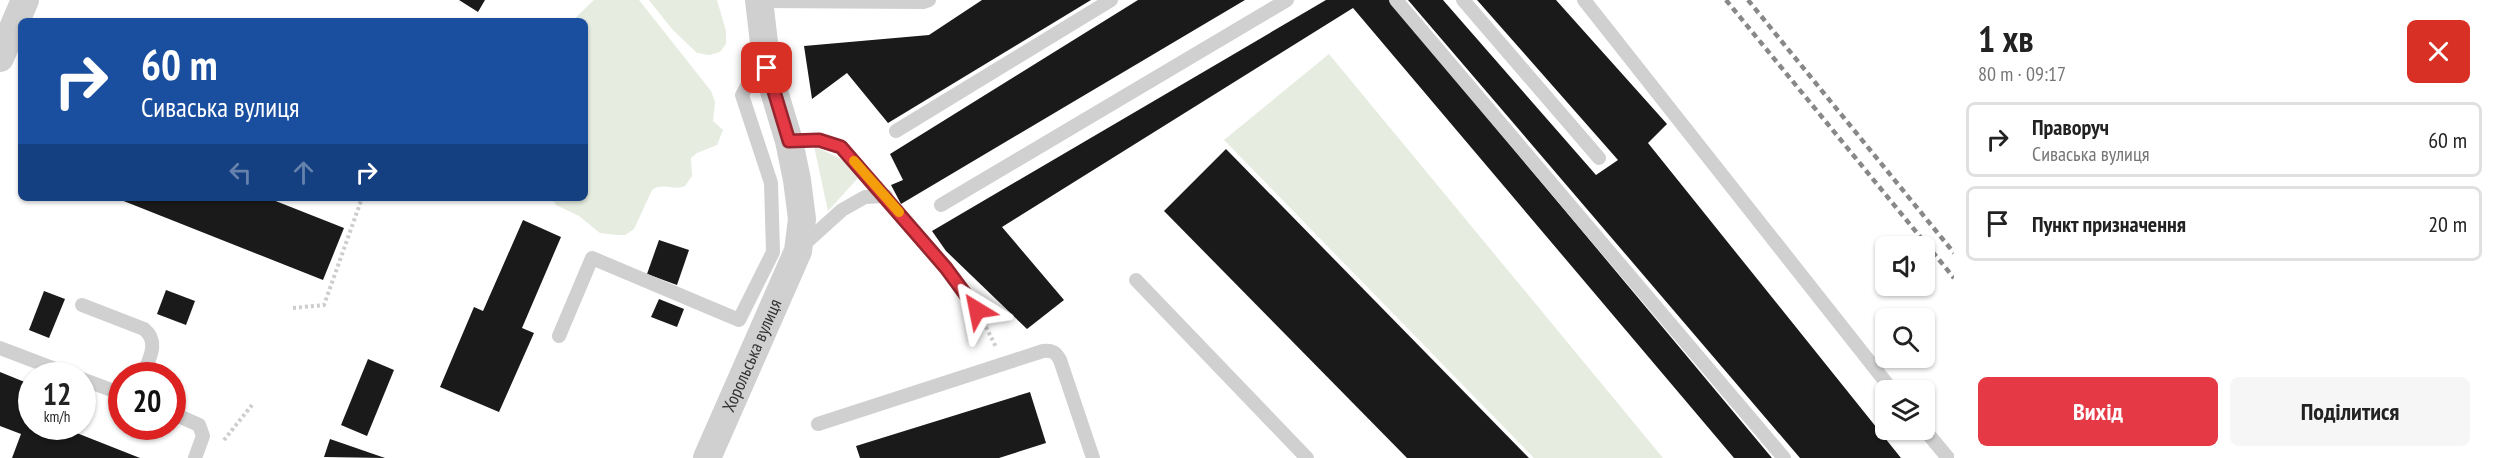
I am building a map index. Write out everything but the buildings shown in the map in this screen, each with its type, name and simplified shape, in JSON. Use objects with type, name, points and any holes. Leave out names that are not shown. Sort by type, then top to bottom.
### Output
[{"type":"street","name":"Хорольська вулиця","points":[[707,458],[798,251],[802,219],[789,141],[767,68],[759,1]]},
{"type":"street","points":[[0,58],[18,20]]},
{"type":"lane","points":[[759,1],[923,2],[928,0]]},
{"type":"lane","points":[[896,131],[1111,0]]},
{"type":"lane","points":[[941,205],[1287,0]]},
{"type":"lane","points":[[1395,0],[1784,458]]},
{"type":"lane","points":[[1463,0],[1599,158]]},
{"type":"lane","points":[[1584,0],[1884,380]]},
{"type":"lane","points":[[559,336],[592,258],[739,320],[773,252],[771,183],[742,95],[753,75],[767,68]]},
{"type":"lane","points":[[789,141],[819,140],[841,147],[886,196],[946,268],[977,310]]},
{"type":"lane","points":[[798,251],[842,210],[865,197],[886,196]]},
{"type":"lane","points":[[1136,280],[1307,458]]},
{"type":"lane","points":[[82,305],[144,329],[150,334],[153,350],[148,362]]},
{"type":"lane","points":[[0,348],[37,362]]},
{"type":"lane","points":[[819,424],[1005,363],[1052,350],[1057,354],[1093,458]]},
{"type":"lane","points":[[186,419],[199,425],[202,436],[195,458]]},
{"type":"lane","points":[[1933,440],[1948,458]]},
{"type":"path","points":[[293,308],[324,306],[361,201]]},
{"type":"path","points":[[977,310],[1005,363]]},
{"type":"path","points":[[217,449],[252,405]]},
{"type":"shaded area","points":[[594,0],[639,0],[711,91],[715,102],[713,121],[723,130],[717,145],[691,158],[692,176],[685,186],[660,187],[652,190],[634,229],[625,235],[600,233],[579,216],[556,205],[554,201],[588,201],[588,18],[575,18]]},
{"type":"shaded area","points":[[649,0],[717,0],[726,31],[726,44],[720,52],[710,55],[697,53],[672,29]]},
{"type":"shaded area","points":[[1329,54],[1663,458],[1534,458],[1224,140]]},
{"type":"shaded area","points":[[814,146],[843,160],[858,178],[828,211]]},
{"type":"railway","points":[[1726,0],[1954,278]]},
{"type":"railway","points":[[1748,0],[1954,253]]},
{"type":"slow traffic","points":[[854,161],[899,212]]},
{"type":"route","points":[[767,68],[789,141],[819,140],[841,147],[946,268],[977,310]]}]
